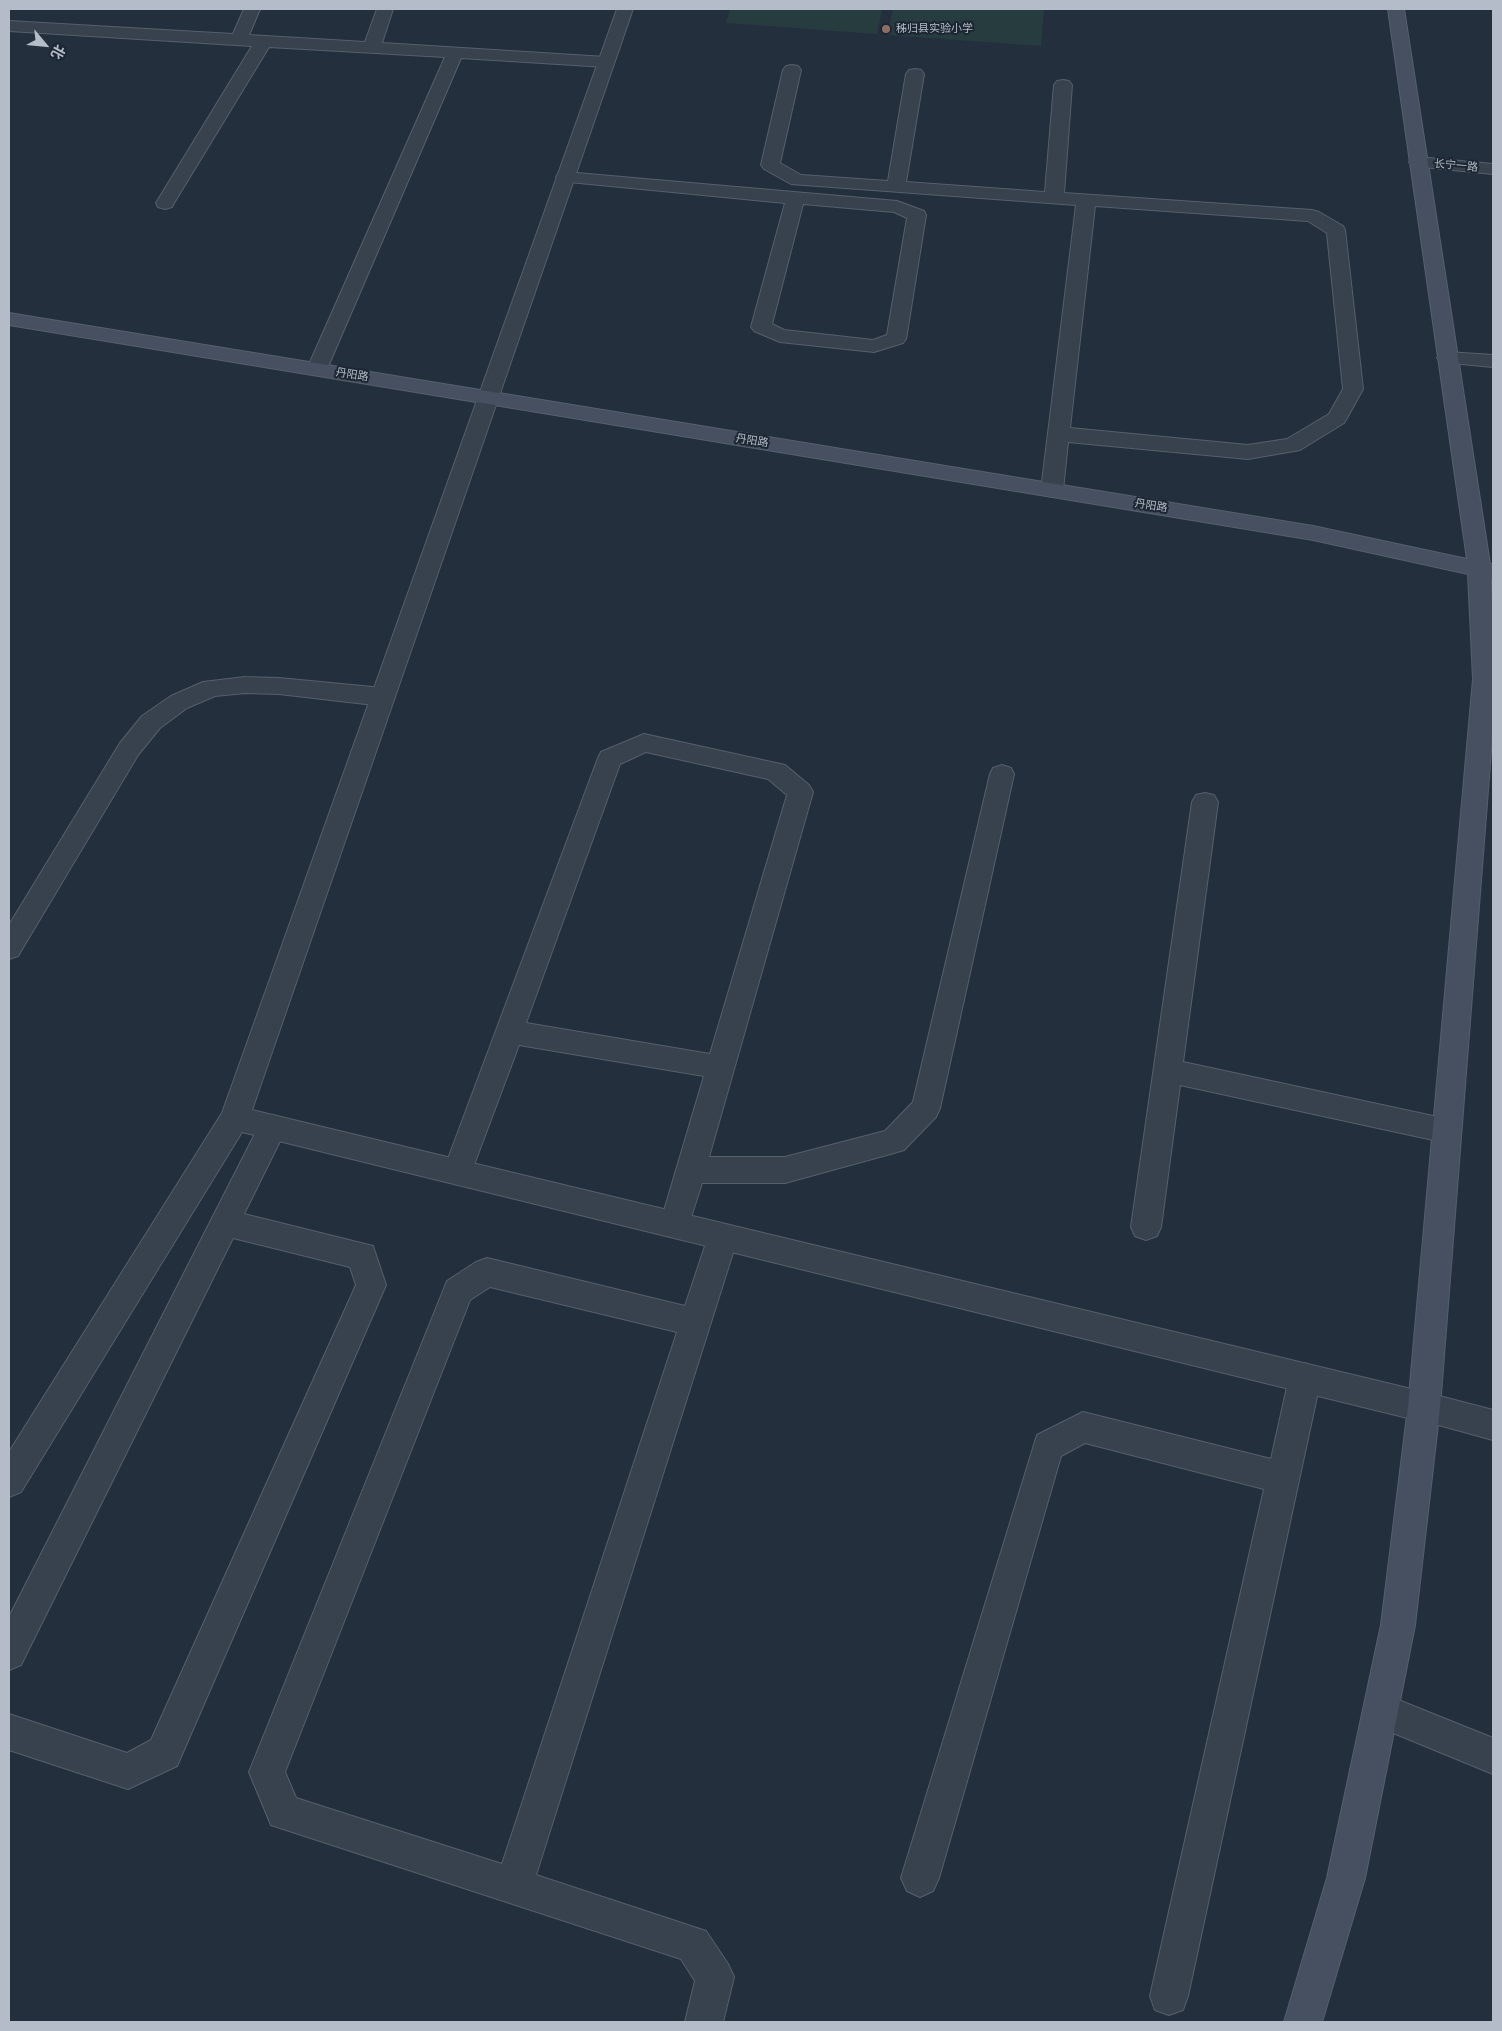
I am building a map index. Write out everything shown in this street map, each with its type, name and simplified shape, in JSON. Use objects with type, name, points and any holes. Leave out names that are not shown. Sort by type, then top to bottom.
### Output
[{"type":"main road","points":[[1303,2022],[1346,1878],[1398,1625],[1424,1407],[1485,679],[1486,570],[1447,358],[1396,9]]},
{"type":"main road","name":"丹阳路","points":[[9,319],[1313,533],[1486,570]]},
{"type":"street","points":[[239,40],[252,9]]},
{"type":"street","points":[[372,48],[385,9]]},
{"type":"street","points":[[9,1481],[235,1118],[625,9]]},
{"type":"street","points":[[9,26],[606,62]]},
{"type":"street","points":[[165,203],[263,42]]},
{"type":"street","points":[[316,369],[455,53]]},
{"type":"street","points":[[792,70],[770,165],[797,180],[1312,216],[1336,230],[1353,389],[1337,418],[1293,445],[1248,452],[1059,434]]},
{"type":"street","points":[[896,187],[915,74]]},
{"type":"street","points":[[1054,198],[1063,85]]},
{"type":"street","name":"长宁一路","points":[[1418,162],[1493,169]]},
{"type":"street","points":[[565,177],[897,206],[916,215],[896,339],[874,346],[780,336],[761,327],[795,198]]},
{"type":"street","points":[[1052,490],[1086,200]]},
{"type":"street","points":[[1447,358],[1493,361]]},
{"type":"street","points":[[9,948],[129,749],[152,722],[179,702],[211,688],[244,685],[279,686],[382,697]]},
{"type":"street","points":[[458,1172],[610,758],[644,743],[776,771],[800,792],[675,1224]]},
{"type":"street","points":[[691,1170],[785,1170],[794,1168],[894,1141],[926,1108],[1002,774]]},
{"type":"street","points":[[1146,1227],[1205,802]]},
{"type":"street","points":[[510,1032],[721,1067]]},
{"type":"street","points":[[1168,1071],[1447,1131]]},
{"type":"street","points":[[235,1118],[1493,1425]]},
{"type":"street","points":[[9,1653],[273,1127]]},
{"type":"street","points":[[9,1732],[128,1772],[164,1753],[371,1285],[362,1256],[225,1222]]},
{"type":"street","points":[[513,1886],[723,1237]]},
{"type":"street","points":[[696,1323],[487,1272],[458,1292],[267,1772],[284,1812],[693,1944],[715,1977],[704,2022]]},
{"type":"street","points":[[1169,1996],[1305,1378]]},
{"type":"street","points":[[920,1878],[1048,1446],[1083,1427],[1283,1478]]},
{"type":"street","points":[[1381,1711],[1493,1756]]},
{"type":"green space","points":[[730,9],[882,9],[877,34],[726,23]]},
{"type":"green space","points":[[893,9],[1044,9],[1041,46],[887,35]]},
{"type":"place","name":"秭归县实验小学","points":[[886,29]]}]
